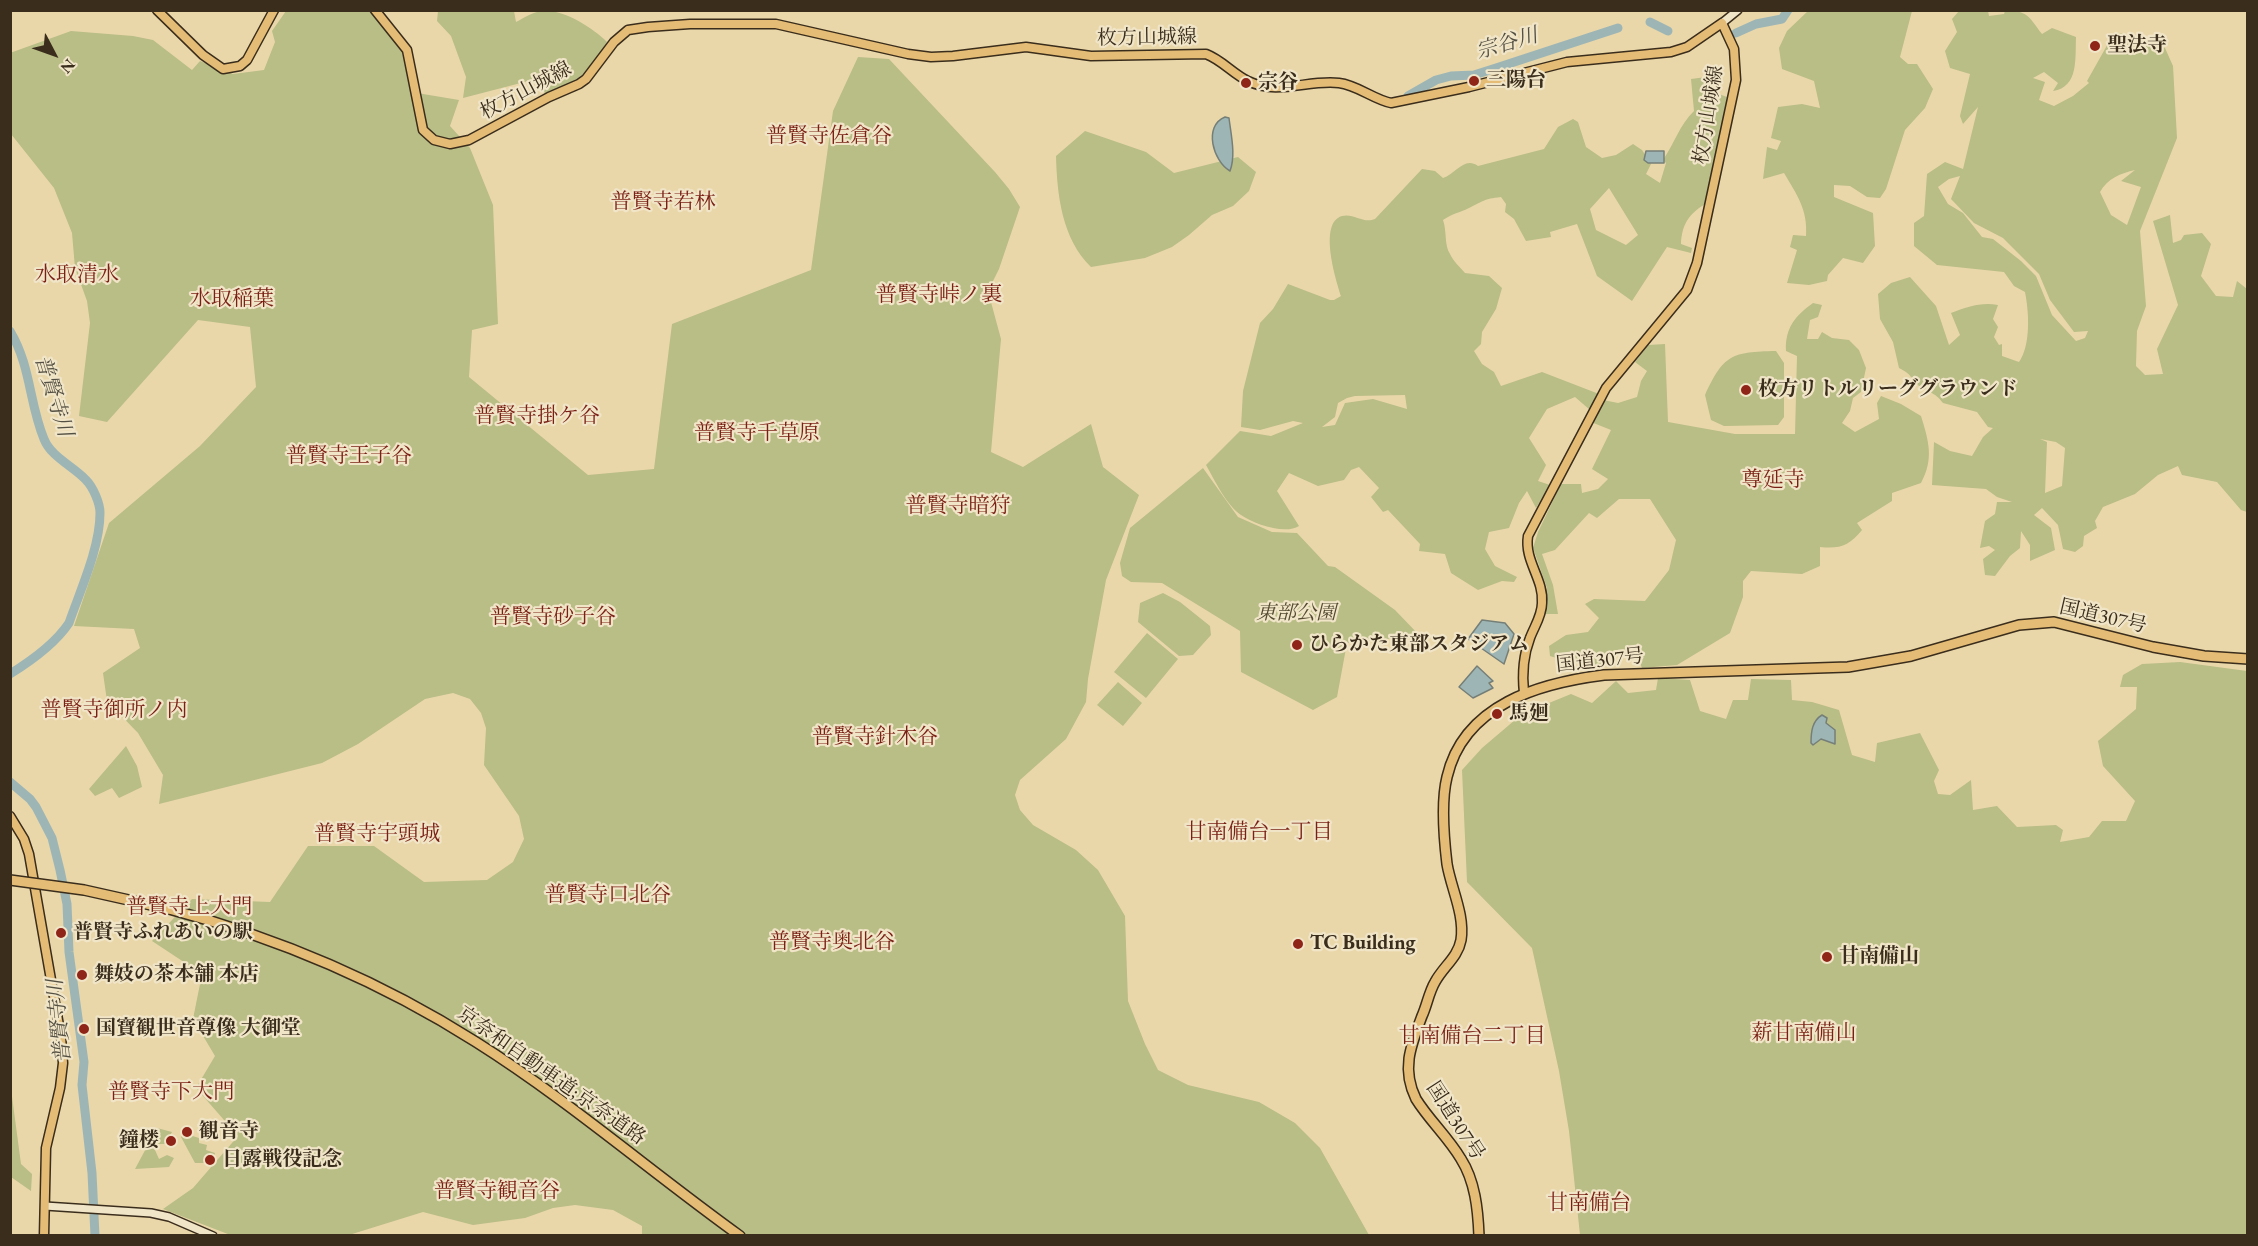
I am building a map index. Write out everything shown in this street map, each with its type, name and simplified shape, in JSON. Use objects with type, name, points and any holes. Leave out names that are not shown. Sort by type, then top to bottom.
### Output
[{"type":"highway","name":"国道307号","points":[[1479,1236],[1477,1202],[1468,1172],[1455,1150],[1411,1090],[1407,1062],[1414,1035],[1434,983],[1457,952],[1461,937],[1459,913],[1447,864],[1445,800],[1447,776],[1459,747],[1474,726],[1490,713],[1524,693],[1540,686],[1562,681],[1604,675],[1848,667],[1911,656],[2019,625],[2054,622],[2153,647],[2204,656],[2247,659]]},
{"type":"highway","name":"京奈和自動車道;京奈道路","points":[[10,880],[84,890],[169,909],[265,937],[335,966],[429,1013],[528,1077],[740,1236]]},
{"type":"highway","name":"京奈和自動車道;京奈道路","points":[[229,926],[313,959],[382,991],[475,1044],[575,1115],[734,1236]]},
{"type":"main road","points":[[157,10],[203,55],[224,69],[240,66],[247,60],[274,10]]},
{"type":"main road","name":"枚方山城線","points":[[375,10],[407,50],[423,130],[434,140],[450,144],[469,140],[549,97],[579,84],[586,79],[614,42],[628,30],[670,25],[776,24],[908,54],[931,57],[1026,47],[1091,56],[1206,54],[1217,58],[1248,81],[1265,87],[1288,88],[1341,83],[1379,101],[1390,103],[1403,102],[1567,62],[1671,52],[1687,46],[1722,22],[1734,49],[1736,80],[1696,264],[1687,290],[1606,388],[1528,536],[1526,548],[1542,590],[1543,603],[1524,657],[1524,693]]},
{"type":"main road","points":[[10,816],[22,836],[28,854],[61,1037],[63,1063],[60,1088],[46,1149],[44,1236]]},
{"type":"street","points":[[1722,22],[1738,10]]},
{"type":"street","points":[[45,1206],[151,1213],[169,1217],[213,1236]]},
{"type":"green space","points":[[1809,10],[1912,11],[1900,57],[1908,64],[1917,64],[1933,89],[1925,108],[1905,130],[1886,189],[1880,198],[1867,197],[1850,186],[1834,185],[1834,197],[1873,213],[1875,246],[1863,263],[1843,258],[1828,275],[1827,281],[1809,285],[1787,283],[1797,250],[1790,247],[1793,235],[1806,236],[1801,203],[1784,173],[1763,179],[1767,147],[1777,150],[1781,141],[1771,138],[1778,107],[1802,104],[1820,108],[1814,81],[1782,69],[1779,48],[1787,31]]},
{"type":"green space","points":[[286,11],[371,11],[402,51],[411,92],[459,100],[450,126],[470,148],[493,205],[498,324],[472,330],[469,377],[588,475],[654,469],[672,324],[811,270],[833,111],[858,57],[889,59],[995,172],[1020,207],[999,269],[988,291],[1001,339],[991,452],[1023,467],[1091,424],[1103,467],[1139,495],[1106,580],[1086,702],[1066,739],[1020,780],[1015,795],[1020,810],[1033,825],[1076,850],[1098,870],[1125,916],[1128,1001],[1158,1070],[1188,1085],[1259,1102],[1295,1123],[1320,1148],[1369,1235],[642,1236],[642,1226],[613,1210],[575,1205],[553,1208],[525,1218],[473,1225],[423,1212],[349,1235],[233,1236],[163,1209],[193,1188],[238,1136],[196,1088],[215,1056],[193,1019],[202,974],[152,941],[192,899],[270,902],[308,846],[374,846],[424,882],[487,880],[513,862],[524,839],[519,816],[484,765],[486,728],[481,713],[470,699],[453,693],[425,699],[358,744],[322,763],[159,804],[163,775],[138,733],[107,701],[103,673],[140,648],[134,629],[74,626],[109,523],[200,446],[256,387],[250,327],[198,320],[107,422],[79,416],[90,323],[87,301],[75,268],[72,233],[54,188],[11,134],[10,53],[71,31],[153,40],[192,70],[200,61],[233,74],[264,70],[275,42],[272,31]]},
{"type":"green space","points":[[438,11],[514,11],[516,22],[536,12],[551,11],[577,20],[607,42],[593,68],[558,91],[545,94],[540,78],[463,98],[466,77],[451,36],[437,21]]},
{"type":"green space","points":[[1959,11],[1988,11],[1989,16],[2004,14],[2005,11],[2019,12],[2027,16],[2042,34],[2052,28],[2076,37],[2074,70],[2067,84],[2053,91],[2058,83],[2044,72],[2033,78],[2045,82],[2039,100],[2054,106],[2073,96],[2089,83],[2087,81],[2114,33],[2137,35],[2165,48],[2173,66],[2177,138],[2140,231],[2146,306],[2137,331],[2136,366],[2145,375],[2163,374],[2157,349],[2178,305],[2153,221],[2170,215],[2173,243],[2181,240],[2184,235],[2202,233],[2211,244],[2201,276],[2216,296],[2233,297],[2237,281],[2247,289],[2247,512],[2241,510],[2217,482],[2182,475],[2178,466],[2158,475],[2135,494],[2103,507],[2095,521],[2097,528],[2084,536],[2083,546],[2075,552],[2063,549],[2058,525],[2042,508],[2034,515],[2051,528],[2055,550],[2030,561],[2030,545],[2021,531],[2020,548],[2010,556],[1995,576],[1985,575],[1983,559],[1995,550],[1989,546],[1980,548],[1985,521],[1995,514],[1997,502],[2012,502],[1997,497],[1986,489],[1932,485],[1934,442],[1950,451],[1972,456],[1983,437],[1993,428],[1988,427],[1977,412],[1943,403],[1899,368],[1893,342],[1880,319],[1878,294],[1891,283],[1910,277],[1936,306],[1949,345],[1960,335],[1951,313],[1968,307],[1998,305],[1993,319],[1998,327],[1994,337],[1999,345],[2002,344],[2002,356],[2019,362],[2023,355],[2028,328],[2025,292],[2014,286],[2004,272],[1937,265],[1914,246],[1914,223],[1924,216],[1927,174],[1945,162],[1963,169],[1978,107],[1963,124],[1960,116],[1970,74],[1950,68],[1945,51],[1957,32],[1952,19]],"holes":[[[2135,170],[2121,181],[2141,187],[2127,225],[2111,215],[2100,192],[2115,177]],[[1960,176],[1951,199],[1974,223],[2003,238],[2039,274],[2050,300],[2074,332],[2088,331],[2085,338],[2076,341],[2052,315],[2036,276],[2021,261],[1993,239],[1982,237],[1963,213],[1948,204],[1938,187],[1949,179]],[[2040,439],[2056,442],[2065,448],[2062,486],[2045,493],[2047,442]]]},
{"type":"green space","points":[[1714,76],[1720,82],[1716,93],[1727,97],[1718,152],[1705,204],[1691,216],[1683,231],[1681,244],[1692,248],[1691,253],[1667,247],[1632,301],[1597,276],[1577,224],[1550,232],[1551,237],[1526,241],[1514,219],[1505,212],[1506,204],[1501,197],[1484,201],[1443,220],[1448,250],[1457,264],[1465,273],[1489,276],[1502,288],[1496,309],[1482,332],[1481,344],[1474,351],[1482,364],[1494,372],[1501,386],[1542,372],[1599,394],[1590,410],[1575,397],[1547,409],[1529,438],[1546,465],[1538,481],[1550,485],[1536,508],[1527,491],[1519,503],[1509,528],[1489,532],[1485,549],[1495,566],[1517,577],[1514,582],[1502,581],[1478,590],[1451,573],[1445,554],[1419,551],[1420,544],[1388,510],[1383,512],[1371,497],[1379,488],[1359,467],[1351,470],[1344,480],[1318,486],[1289,473],[1277,491],[1299,526],[1278,529],[1261,525],[1236,511],[1221,492],[1206,465],[1240,431],[1271,436],[1303,423],[1293,421],[1260,430],[1241,427],[1243,391],[1260,323],[1273,309],[1288,284],[1330,300],[1341,296],[1331,253],[1331,229],[1335,221],[1346,215],[1366,220],[1375,219],[1422,169],[1435,171],[1443,178],[1464,164],[1473,163],[1478,166],[1544,149],[1558,127],[1573,119],[1578,122],[1586,147],[1602,158],[1616,155],[1633,144],[1642,150],[1651,164],[1646,174],[1660,183],[1666,163],[1663,160],[1694,111],[1691,79]],"holes":[[[1609,188],[1638,235],[1626,245],[1596,230],[1590,209]],[[1405,395],[1407,409],[1373,399],[1345,403],[1335,425],[1322,427],[1335,417],[1338,403],[1347,398]]]},
{"type":"green space","points":[[1085,131],[1146,152],[1174,173],[1238,157],[1256,172],[1249,191],[1233,206],[1212,215],[1172,247],[1145,258],[1091,267],[1081,256],[1067,230],[1060,201],[1056,156]]},
{"type":"green space","points":[[1813,303],[1822,305],[1818,317],[1810,320],[1807,339],[1818,339],[1822,332],[1832,338],[1849,340],[1859,350],[1866,368],[1861,392],[1853,398],[1850,411],[1842,423],[1855,432],[1879,419],[1877,403],[1881,396],[1921,416],[1929,458],[1921,483],[1892,493],[1892,501],[1857,523],[1862,530],[1853,540],[1839,547],[1820,547],[1820,566],[1802,574],[1751,571],[1743,581],[1743,597],[1730,633],[1677,665],[1642,668],[1638,659],[1614,652],[1605,660],[1606,666],[1592,669],[1589,662],[1550,656],[1549,646],[1566,635],[1588,632],[1599,618],[1585,604],[1594,599],[1645,601],[1669,570],[1676,540],[1650,499],[1619,499],[1597,518],[1589,513],[1555,550],[1542,554],[1553,585],[1558,614],[1544,614],[1547,588],[1533,548],[1538,532],[1561,484],[1581,484],[1582,493],[1598,489],[1608,479],[1592,469],[1611,430],[1591,422],[1603,400],[1618,403],[1637,397],[1641,381],[1647,371],[1635,362],[1648,345],[1665,344],[1668,422],[1735,434],[1795,434],[1797,356],[1786,351],[1786,343],[1792,323]]},
{"type":"green space","name":"枚方リトルリーググラウンド","points":[[1776,351],[1784,363],[1784,417],[1778,425],[1724,426],[1711,420],[1705,395],[1724,363],[1739,355]]},
{"type":"green space","name":"東部公園","points":[[1203,468],[1238,517],[1272,532],[1297,533],[1328,566],[1335,567],[1395,610],[1420,636],[1347,643],[1337,697],[1313,710],[1241,672],[1240,631],[1162,583],[1131,582],[1122,576],[1120,563],[1130,528]]},
{"type":"green space","points":[[1163,593],[1180,602],[1210,626],[1211,635],[1193,655],[1179,656],[1138,622],[1140,603]]},
{"type":"green space","points":[[1147,633],[1178,659],[1146,698],[1114,672]]},
{"type":"green space","points":[[2180,662],[2247,671],[2247,1235],[1580,1235],[1569,1131],[1559,1071],[1532,948],[1467,882],[1462,770],[1482,748],[1522,714],[1571,694],[1592,703],[1616,681],[1628,693],[1656,690],[1658,678],[1690,680],[1700,711],[1726,719],[1733,700],[1748,700],[1751,679],[1791,680],[1792,700],[1812,702],[1839,710],[1852,755],[1875,762],[1877,743],[1920,733],[1939,770],[1934,781],[1938,794],[1950,795],[1971,780],[1973,810],[1997,806],[2017,827],[2056,825],[2063,830],[2060,842],[2089,837],[2102,821],[2126,821],[2135,801],[2103,766],[2098,741],[2136,709],[2137,687],[2120,687],[2123,675],[2142,664]]},
{"type":"green space","points":[[1118,682],[1142,703],[1123,726],[1097,705]]},
{"type":"green space","points":[[126,746],[137,766],[142,787],[119,798],[112,788],[95,796],[89,789]]},
{"type":"green space","points":[[11,1089],[21,1164],[32,1174],[31,1191],[11,1177]]},
{"type":"green space","points":[[157,1128],[172,1132],[165,1144],[159,1144],[155,1150],[159,1159],[167,1155],[174,1158],[169,1167],[135,1169]]},
{"type":"green space","points":[[183,1133],[199,1138],[199,1143],[207,1145],[206,1150],[215,1153],[212,1163],[195,1163],[181,1137]]},
{"type":"water","points":[[1225,117],[1229,118],[1232,145],[1233,158],[1230,171],[1219,160],[1215,152],[1212,135],[1218,121]]},
{"type":"water","points":[[1646,151],[1664,151],[1664,163],[1648,163],[1644,160]]},
{"type":"water","points":[[1482,620],[1505,623],[1514,634],[1504,664],[1468,639]]},
{"type":"water","points":[[1477,666],[1493,681],[1489,683],[1493,688],[1473,698],[1459,687]]},
{"type":"water","points":[[1822,715],[1827,718],[1826,723],[1835,730],[1835,744],[1821,739],[1813,745],[1811,743],[1814,724]]},
{"type":"waterway","name":"宗谷川","points":[[1736,33],[1756,24],[1782,19],[1788,10]]},
{"type":"waterway","name":"宗谷川","points":[[1650,22],[1668,31]]},
{"type":"waterway","name":"宗谷川","points":[[1408,96],[1436,80],[1451,76],[1474,75],[1618,28]]},
{"type":"waterway","name":"普賢寺川","points":[[10,331],[22,358],[35,412],[47,445],[89,483],[100,509],[93,555],[69,623],[42,652],[10,674]]},
{"type":"waterway","name":"普賢寺川","points":[[10,782],[30,799],[52,838],[67,904],[69,952],[84,1062],[82,1085],[92,1173],[95,1236]]},
{"type":"place","name":"聖法寺","points":[[2095,46]]},
{"type":"place","name":"三陽台","points":[[1474,81]]},
{"type":"place","name":"宗谷","points":[[1246,83]]},
{"type":"place","name":"枚方リトルリーググラウンド","points":[[1746,390]]},
{"type":"place","name":"ひらかた東部スタジアム","points":[[1297,645]]},
{"type":"place","name":"馬廻","points":[[1497,714]]},
{"type":"place","name":"普賢寺ふれあいの駅","points":[[61,933]]},
{"type":"place","name":"TC Building","points":[[1298,944]]},
{"type":"place","name":"甘南備山","points":[[1827,957]]},
{"type":"place","name":"舞妓の茶本舗 本店","points":[[82,975]]},
{"type":"place","name":"国寶観世音尊像 大御堂","points":[[84,1029]]},
{"type":"place","name":"観音寺","points":[[187,1132]]},
{"type":"place","name":"鐘楼","points":[[171,1141]]},
{"type":"place","name":"日露戦役記念","points":[[210,1160]]},
{"type":"district","name":"普賢寺佐倉谷","points":[[829,136]]},
{"type":"district","name":"普賢寺若林","points":[[663,202]]},
{"type":"district","name":"水取清水","points":[[77,275]]},
{"type":"district","name":"普賢寺峠ノ裏","points":[[939,295]]},
{"type":"district","name":"水取稲葉","points":[[232,299]]},
{"type":"district","name":"普賢寺掛ケ谷","points":[[537,416]]},
{"type":"district","name":"普賢寺千草原","points":[[757,433]]},
{"type":"district","name":"普賢寺王子谷","points":[[349,456]]},
{"type":"district","name":"尊延寺","points":[[1773,480]]},
{"type":"district","name":"普賢寺暗狩","points":[[958,506]]},
{"type":"district","name":"普賢寺砂子谷","points":[[553,617]]},
{"type":"district","name":"普賢寺御所ノ内","points":[[114,710]]},
{"type":"district","name":"普賢寺針木谷","points":[[875,737]]},
{"type":"district","name":"甘南備台一丁目","points":[[1259,832]]},
{"type":"district","name":"普賢寺宇頭城","points":[[377,834]]},
{"type":"district","name":"普賢寺口北谷","points":[[608,895]]},
{"type":"district","name":"普賢寺上大門","points":[[189,907]]},
{"type":"district","name":"普賢寺奥北谷","points":[[832,942]]},
{"type":"district","name":"薪甘南備山","points":[[1804,1033]]},
{"type":"district","name":"甘南備台二丁目","points":[[1472,1036]]},
{"type":"district","name":"普賢寺下大門","points":[[171,1092]]},
{"type":"district","name":"普賢寺観音谷","points":[[497,1191]]},
{"type":"district","name":"甘南備台","points":[[1589,1203]]}]
